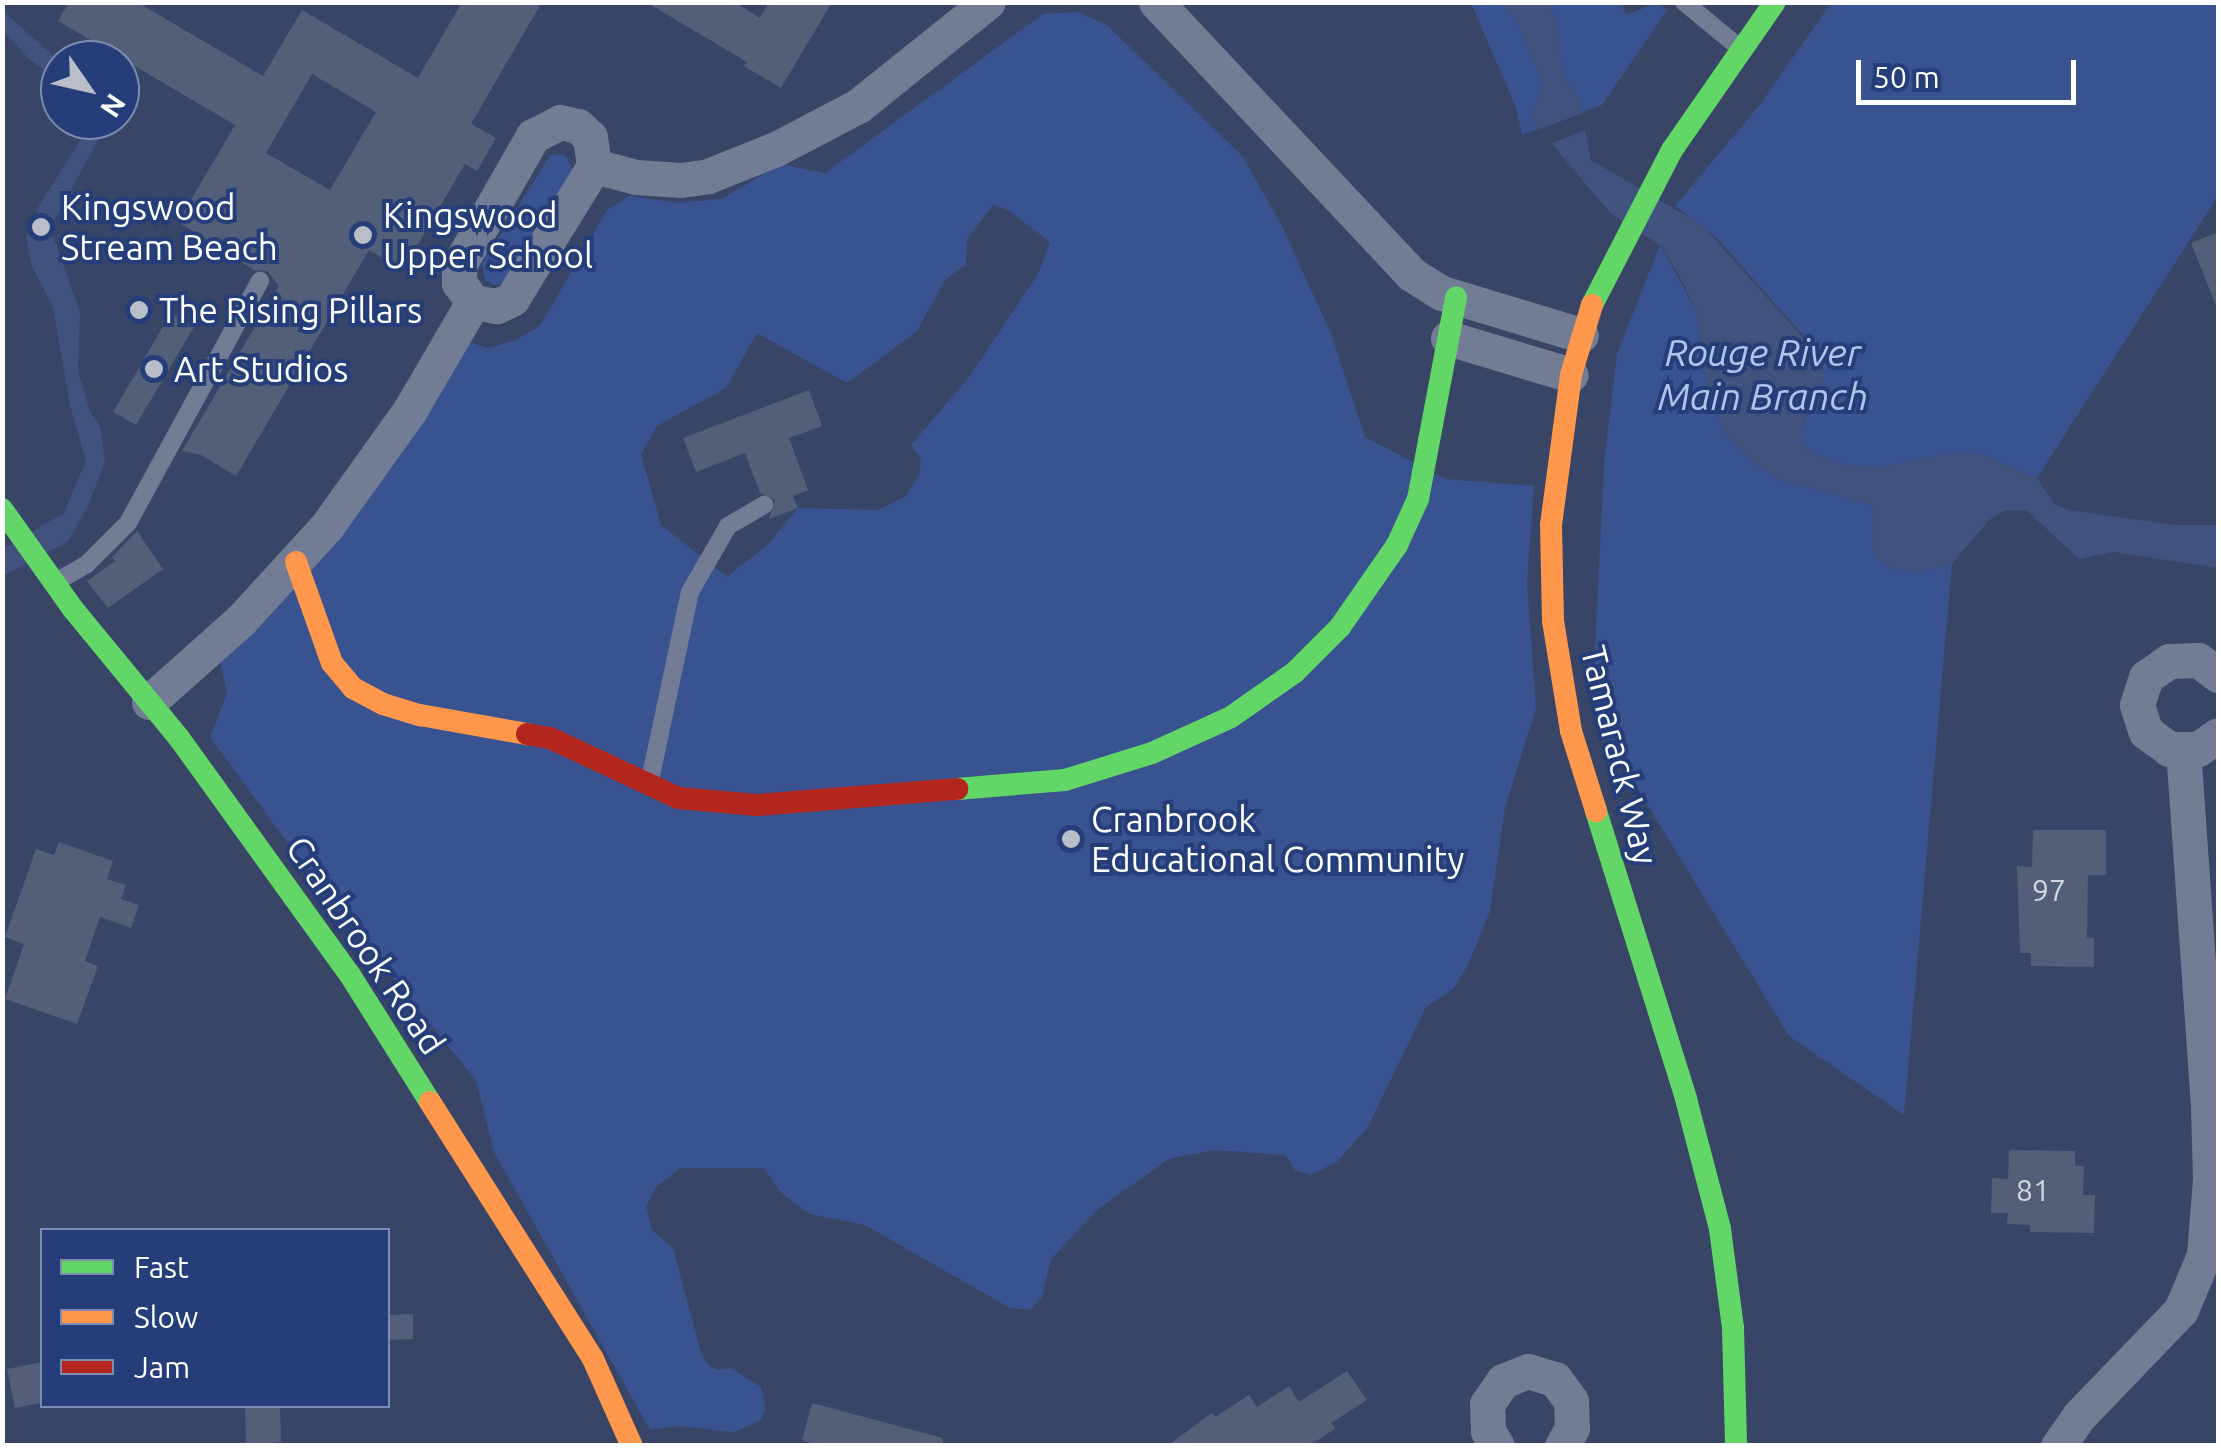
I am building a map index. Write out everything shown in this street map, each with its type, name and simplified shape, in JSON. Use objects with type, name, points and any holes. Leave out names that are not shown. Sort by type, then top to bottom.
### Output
[{"type":"street","points":[[594,166],[636,178],[681,180],[708,176],[776,149],[858,106],[988,2]]},
{"type":"street","points":[[1156,2],[1339,193],[1402,267],[1431,288],[1456,298],[1581,335]]},
{"type":"street","name":"Tamarack Way","points":[[1736,1446],[1731,1301],[1711,1186],[1585,784],[1557,658],[1550,526],[1571,374],[1581,335],[1611,258],[1672,150],[1775,2]]},
{"type":"street","points":[[560,122],[578,126],[592,141],[594,166],[512,299],[497,306],[474,302],[462,289],[459,264],[537,132],[560,122]]},
{"type":"street","points":[[296,562],[332,663],[353,688],[383,704],[420,715],[550,738],[678,798],[726,806],[1027,787],[1131,761],[1230,718],[1280,685],[1326,643],[1397,546],[1418,499],[1456,298]]},
{"type":"street","points":[[149,702],[241,620],[296,562],[384,449],[474,302]]},
{"type":"street","points":[[1448,338],[1571,374]]},
{"type":"street","name":"Cranbrook Road","points":[[3,510],[74,609],[222,797],[386,1030],[594,1360],[632,1446]]},
{"type":"street","points":[[2218,674],[2198,660],[2169,660],[2146,678],[2139,690],[2139,719],[2146,732],[2168,749],[2198,749],[2218,734]]},
{"type":"street","points":[[2058,1446],[2079,1416],[2181,1310],[2204,1255],[2209,1197],[2208,1106],[2184,751]]},
{"type":"street","points":[[1497,1446],[1488,1431],[1487,1404],[1502,1381],[1528,1372],[1554,1379],[1571,1401],[1572,1428],[1562,1446]]},
{"type":"lane","points":[[1684,2],[1742,49]]},
{"type":"lane","points":[[55,583],[87,564],[128,522],[260,281]]},
{"type":"lane","points":[[648,785],[690,592],[728,526],[764,505]]},
{"type":"shaded area","points":[[1471,3],[1622,3],[1626,15],[1656,3],[1667,10],[1602,105],[1522,135],[1516,107]]},
{"type":"shaded area","points":[[1831,3],[2218,3],[2218,196],[2037,478],[1984,455],[1876,468],[1845,465],[1814,454],[1801,442],[1801,427],[1821,392],[1823,367],[1809,342],[1717,238],[1675,206],[1759,106]]},
{"type":"shaded area","points":[[1078,12],[1107,25],[1243,157],[1281,224],[1332,336],[1365,437],[1445,479],[1534,486],[1527,583],[1536,708],[1505,808],[1490,911],[1468,965],[1453,989],[1426,1007],[1368,1127],[1338,1161],[1311,1175],[1295,1170],[1285,1155],[1214,1150],[1169,1159],[1098,1209],[1051,1259],[1042,1297],[1030,1310],[1010,1308],[865,1225],[810,1214],[782,1194],[764,1168],[680,1168],[656,1187],[646,1206],[652,1230],[673,1248],[701,1353],[709,1366],[717,1370],[731,1368],[761,1387],[766,1409],[760,1421],[734,1432],[678,1426],[650,1430],[494,1152],[476,1080],[325,894],[210,737],[227,693],[219,657],[267,619],[336,537],[469,342],[488,348],[514,341],[540,326],[607,210],[630,196],[678,203],[722,199],[780,164],[825,173],[1043,14]],"holes":[[[993,205],[1008,210],[1050,242],[1038,274],[970,376],[911,445],[921,459],[919,475],[906,496],[878,510],[798,508],[768,544],[727,577],[661,525],[641,454],[657,426],[726,388],[757,333],[847,383],[917,331],[945,280],[966,264],[967,239]]]},
{"type":"shaded area","points":[[551,154],[565,155],[573,170],[509,282],[494,285],[485,279],[482,264]]},
{"type":"shaded area","points":[[1660,245],[1697,312],[1708,391],[1778,479],[1873,505],[1872,544],[1919,572],[1952,564],[1904,1115],[1789,1036],[1592,714],[1604,463],[1617,354]]},
{"type":"water","name":"Rouge River Main Branch","points":[[1501,3],[1549,3],[1558,29],[1561,73],[1579,99],[1591,160],[1702,225],[1818,354],[1824,380],[1801,427],[1801,442],[1814,454],[1845,465],[1876,468],[1955,452],[1984,455],[2037,478],[2054,504],[2068,510],[2176,525],[2218,525],[2218,568],[2114,552],[2079,559],[2026,510],[2005,510],[1989,520],[1952,564],[1919,572],[1893,569],[1877,559],[1872,544],[1873,505],[1778,479],[1753,463],[1725,434],[1708,391],[1697,312],[1660,245],[1611,214],[1530,118],[1544,84],[1516,20]]},
{"type":"water","points":[[2,10],[40,44],[40,67],[28,58],[3,30]]},
{"type":"water","points":[[80,140],[98,140],[50,228],[80,312],[78,371],[90,412],[100,426],[105,461],[88,506],[68,541],[3,576],[3,548],[64,513],[86,461],[70,405],[53,307],[32,266],[26,238],[39,206]]},
{"type":"pier","points":[[1586,112],[1588,129],[1545,146],[1534,131]]},
{"type":"building","name":"Kingswood Upper School","points":[[69,2],[137,2],[263,76],[302,10],[418,78],[462,2],[542,2],[471,124],[496,138],[477,171],[465,164],[403,270],[369,250],[236,476],[201,455],[182,451],[279,286],[267,271],[254,270],[178,222],[235,125],[140,69],[140,40],[90,40],[58,21]],"holes":[[[312,74],[376,112],[330,190],[266,153]]]},
{"type":"building","points":[[646,2],[734,2],[760,18],[769,2],[832,2],[781,88],[744,66],[747,62]]},
{"type":"building","points":[[2218,232],[2218,308],[2217,308],[2191,243]]},
{"type":"building","name":"Art Studios","points":[[171,313],[194,327],[136,425],[113,412]]},
{"type":"building","points":[[809,390],[822,426],[789,438],[808,490],[793,496],[798,508],[769,519],[775,500],[760,493],[745,453],[696,472],[683,438]]},
{"type":"building","points":[[137,531],[163,569],[108,608],[87,581],[115,561],[112,557]]},
{"type":"building","points":[[2033,830],[2106,830],[2106,875],[2088,875],[2087,938],[2094,938],[2094,967],[2031,966],[2031,953],[2020,953],[2017,866],[2032,867]]},
{"type":"building","points":[[59,842],[113,861],[107,879],[126,885],[121,899],[139,905],[131,928],[100,917],[85,961],[98,966],[77,1024],[5,999],[24,944],[5,937],[36,849],[54,855]]},
{"type":"building","points":[[2009,1150],[2075,1151],[2075,1166],[2084,1166],[2083,1195],[2095,1195],[2094,1233],[2030,1232],[2030,1225],[2007,1224],[2008,1213],[1991,1213],[1992,1178],[2008,1179]]},
{"type":"building","points":[[413,1314],[413,1339],[390,1340],[390,1315]]},
{"type":"building","points":[[40,1362],[40,1403],[15,1408],[7,1369]]},
{"type":"building","points":[[1347,1371],[1367,1400],[1331,1423],[1336,1428],[1309,1446],[1167,1446],[1212,1413],[1215,1417],[1249,1395],[1257,1407],[1289,1386],[1299,1402]]},
{"type":"building","points":[[812,1403],[943,1438],[942,1446],[820,1446],[802,1440]]},
{"type":"building","points":[[245,1408],[280,1408],[281,1442],[246,1446]]},
{"type":"traffic: fast","points":[[1592,305],[1672,150],[1775,2]]},
{"type":"traffic: fast","points":[[957,789],[1065,780],[1152,753],[1231,717],[1295,672],[1340,627],[1397,545],[1418,499],[1456,298]]},
{"type":"traffic: fast","points":[[2,509],[73,609],[179,738],[350,975],[430,1102]]},
{"type":"traffic: fast","points":[[1596,811],[1686,1099],[1720,1229],[1733,1328],[1736,1446]]},
{"type":"traffic: slow","points":[[1592,305],[1571,375],[1551,525],[1553,621],[1571,731],[1596,811]]},
{"type":"traffic: slow","points":[[296,562],[332,663],[353,688],[383,704],[420,715],[527,734]]},
{"type":"traffic: slow","points":[[430,1102],[593,1359],[632,1446]]},
{"type":"traffic: jam","points":[[527,734],[550,738],[678,798],[757,805],[957,789]]},
{"type":"place","name":"Kingswood Stream Beach","points":[[41,227]]},
{"type":"place","name":"Kingswood Upper School","points":[[363,235]]},
{"type":"place","name":"The Rising Pillars","points":[[139,310]]},
{"type":"place","name":"Art Studios","points":[[154,369]]},
{"type":"place","name":"Cranbrook Educational Community","points":[[1071,839]]}]
